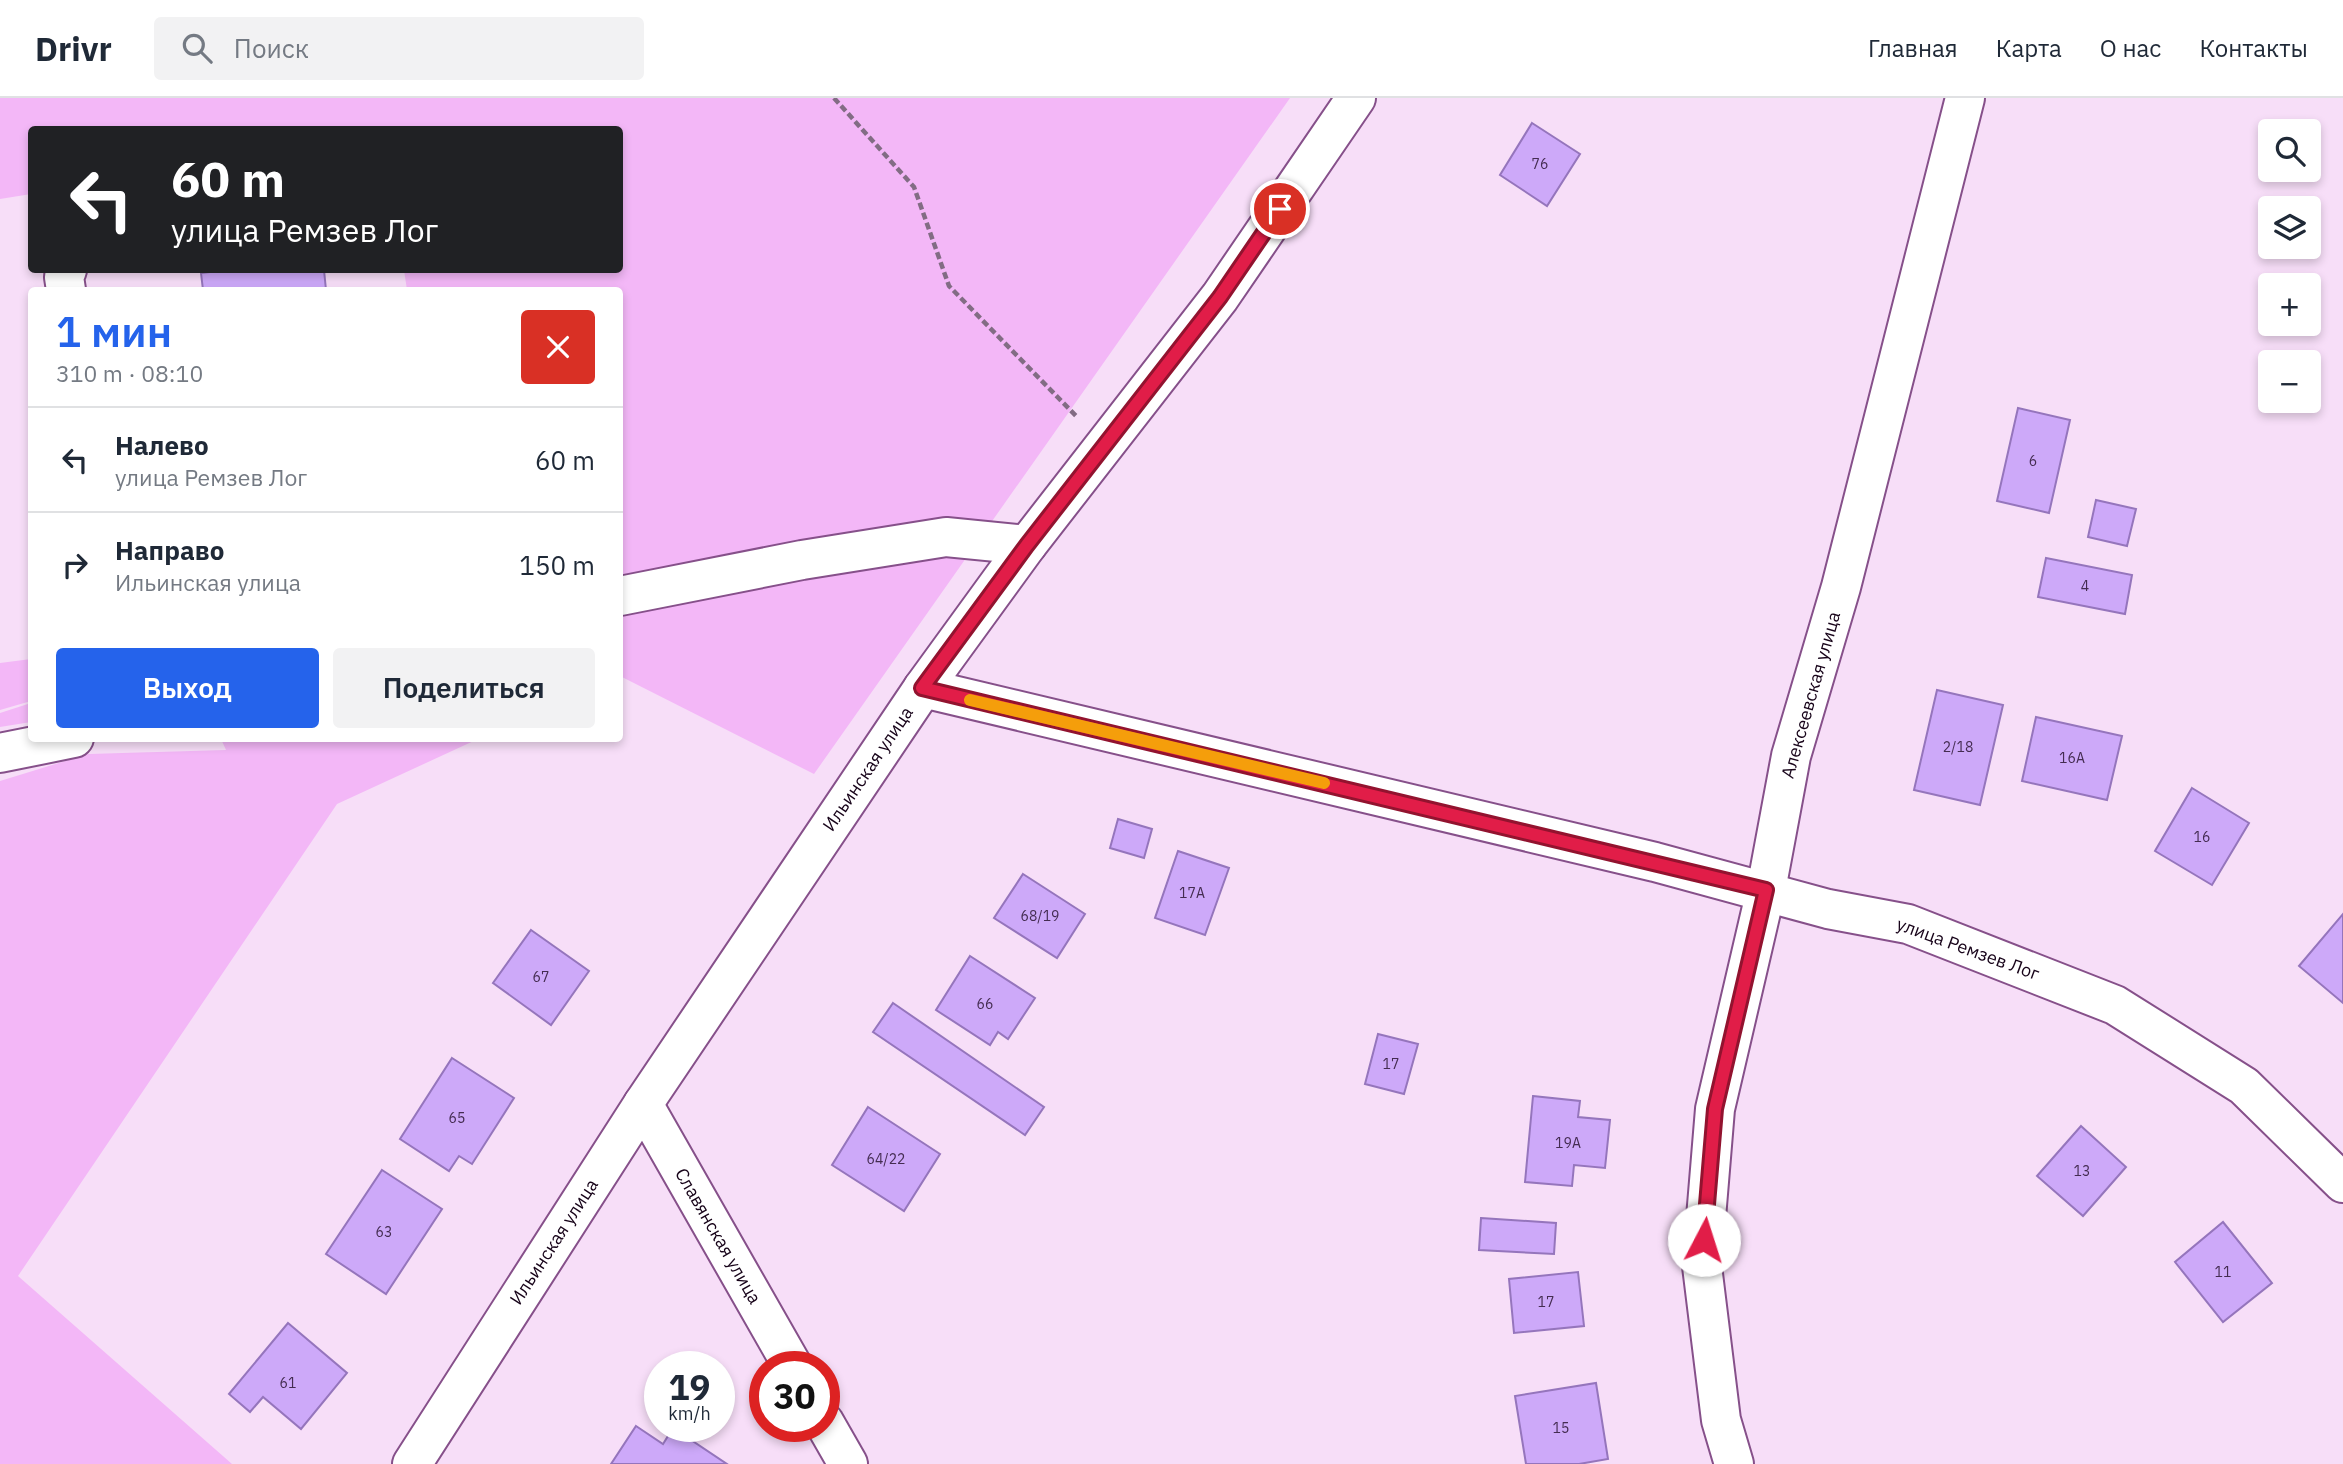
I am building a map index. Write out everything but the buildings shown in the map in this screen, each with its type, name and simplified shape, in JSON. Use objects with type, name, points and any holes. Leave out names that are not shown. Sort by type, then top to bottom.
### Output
[{"type":"street","name":"Ильинская улица","points":[[412,1464],[643,1104],[922,688],[1027,545],[1220,297],[1356,98]]},
{"type":"street","name":"Алексеевская улица","points":[[1734,1464],[1721,1420],[1702,1266],[1715,1109],[1766,890],[1791,757],[1841,587],[1965,98]]},
{"type":"street","points":[[623,595],[803,559],[946,537],[1027,545]]},
{"type":"street","name":"улица Ремзев Лог","points":[[922,688],[1766,890],[1828,909],[1908,924],[2115,1005],[2244,1086],[2343,1183]]},
{"type":"street","points":[[0,753],[54,742]]},
{"type":"street","name":"Славянская улица","points":[[643,1104],[784,1351]]},
{"type":"street","points":[[835,1442],[848,1464]]},
{"type":"path","points":[[834,98],[914,187],[948,286],[1105,447]]},
{"type":"shaded area","points":[[0,98],[1290,98],[814,774],[623,678],[623,287],[407,287],[404,273],[623,273],[623,126],[28,126],[28,194],[0,199]]},
{"type":"shaded area","points":[[28,659],[28,702],[0,710],[0,663]]},
{"type":"shaded area","points":[[28,704],[28,722],[0,727],[0,713]]},
{"type":"shaded area","points":[[222,742],[471,742],[337,804],[18,1276],[232,1464],[0,1464],[0,781],[88,754],[226,750]]},
{"type":"slow traffic","points":[[970,700],[1324,783]]},
{"type":"route","points":[[1280,209],[1220,297],[1027,545],[922,688],[1766,890],[1715,1109],[1704,1240]]}]
